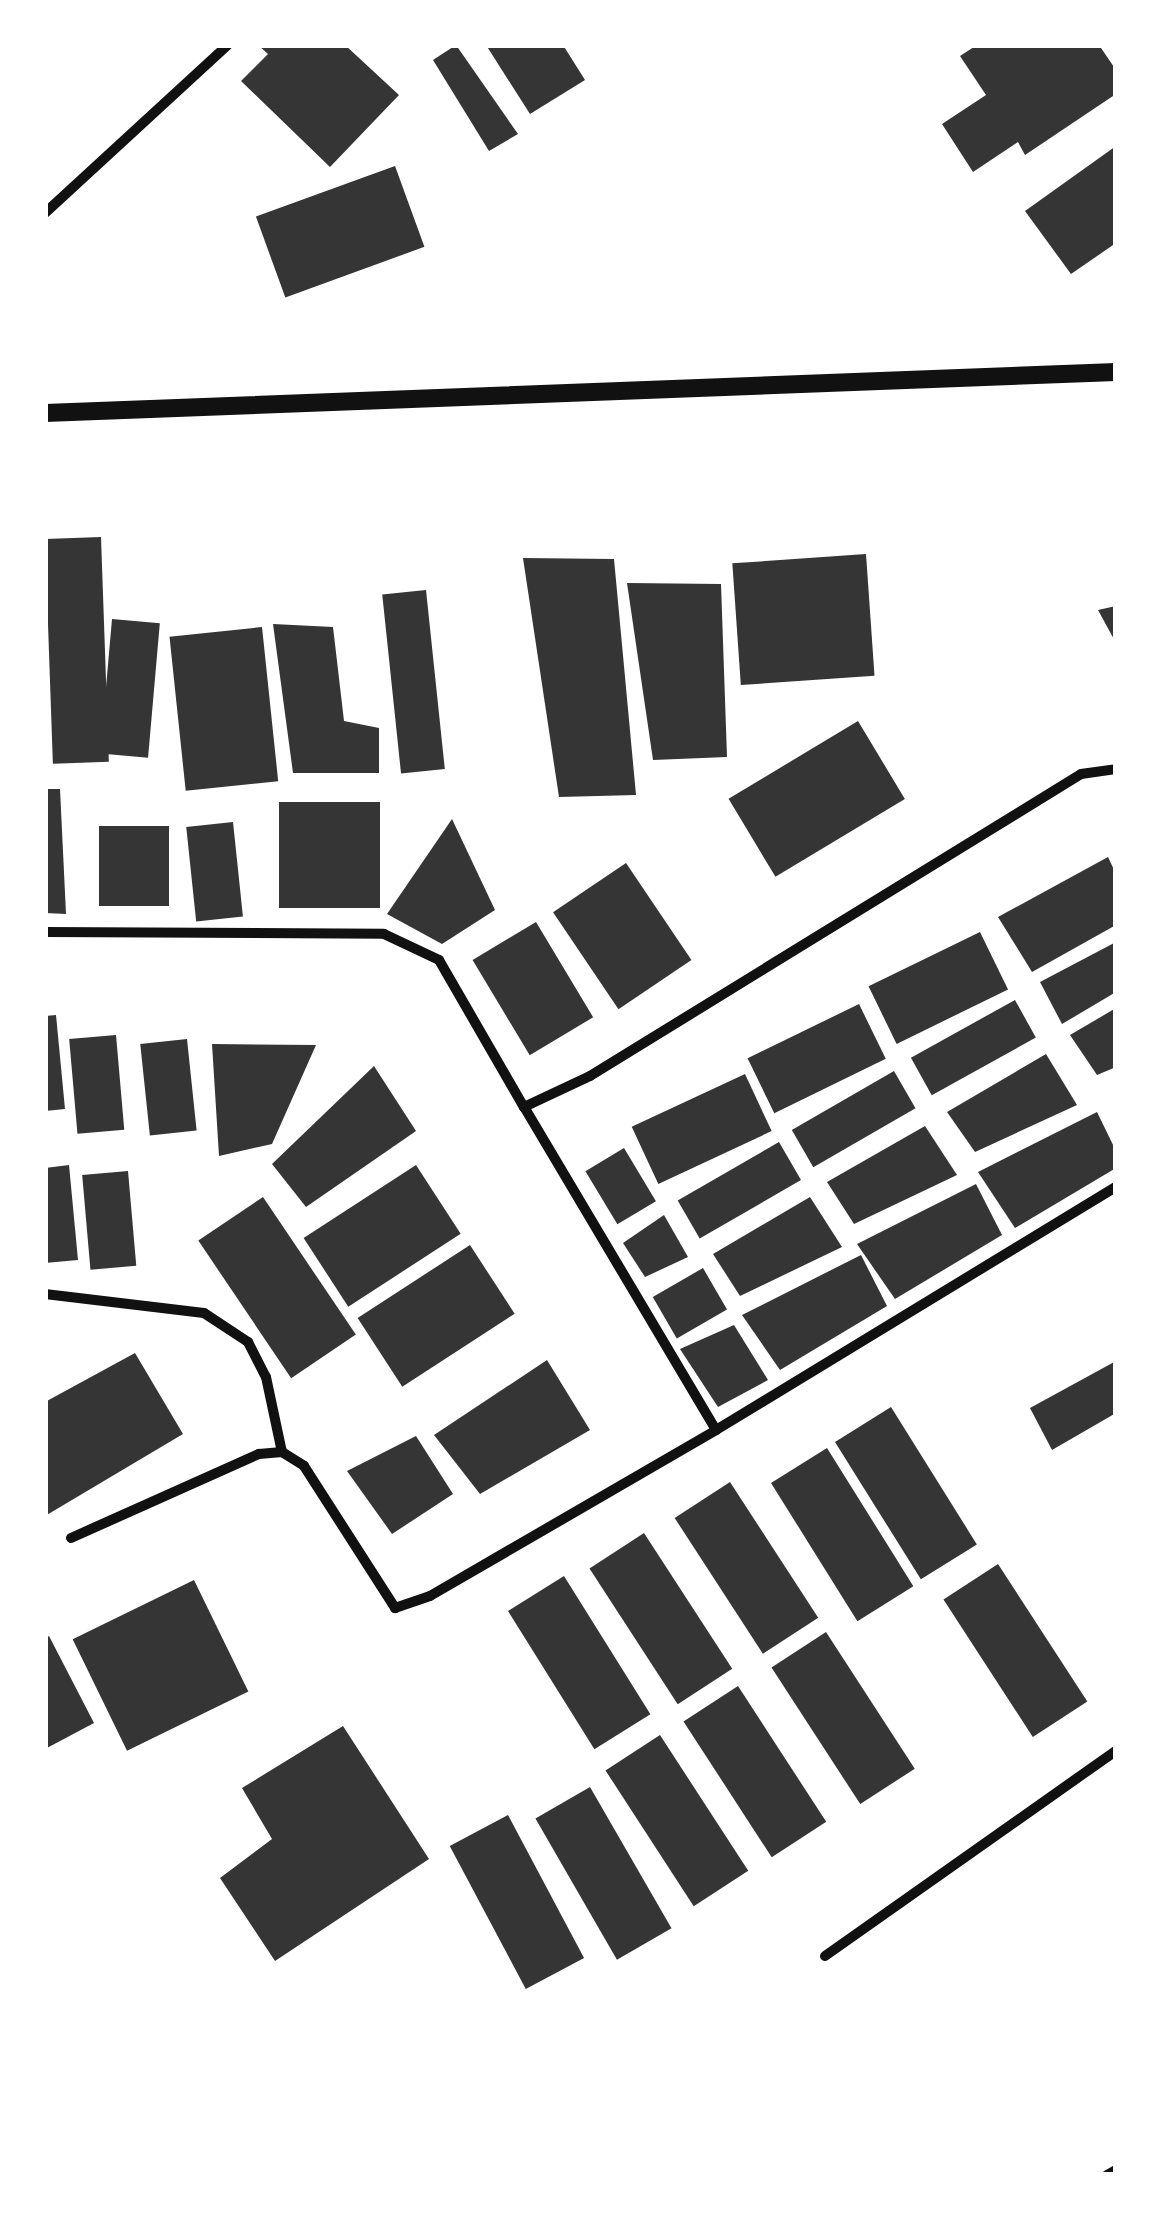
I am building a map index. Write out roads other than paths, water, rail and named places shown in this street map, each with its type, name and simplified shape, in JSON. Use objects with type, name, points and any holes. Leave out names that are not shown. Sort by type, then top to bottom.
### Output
[{"type":"street","points":[[45,213],[228,45]]},
{"type":"street","points":[[45,413],[1116,372]]},
{"type":"street","points":[[524,1107],[590,1076],[1081,774],[1116,770]]},
{"type":"street","points":[[45,932],[384,934],[440,960],[716,1430]]},
{"type":"street","points":[[71,1538],[259,1454],[282,1452],[304,1466],[395,1608],[430,1596],[716,1430],[1116,1187]]},
{"type":"street","points":[[45,1294],[204,1313],[248,1342],[266,1377],[282,1452]]},
{"type":"street","points":[[826,1956],[1116,1751]]},
{"type":"street","points":[[1107,2175],[1116,2170]]}]
